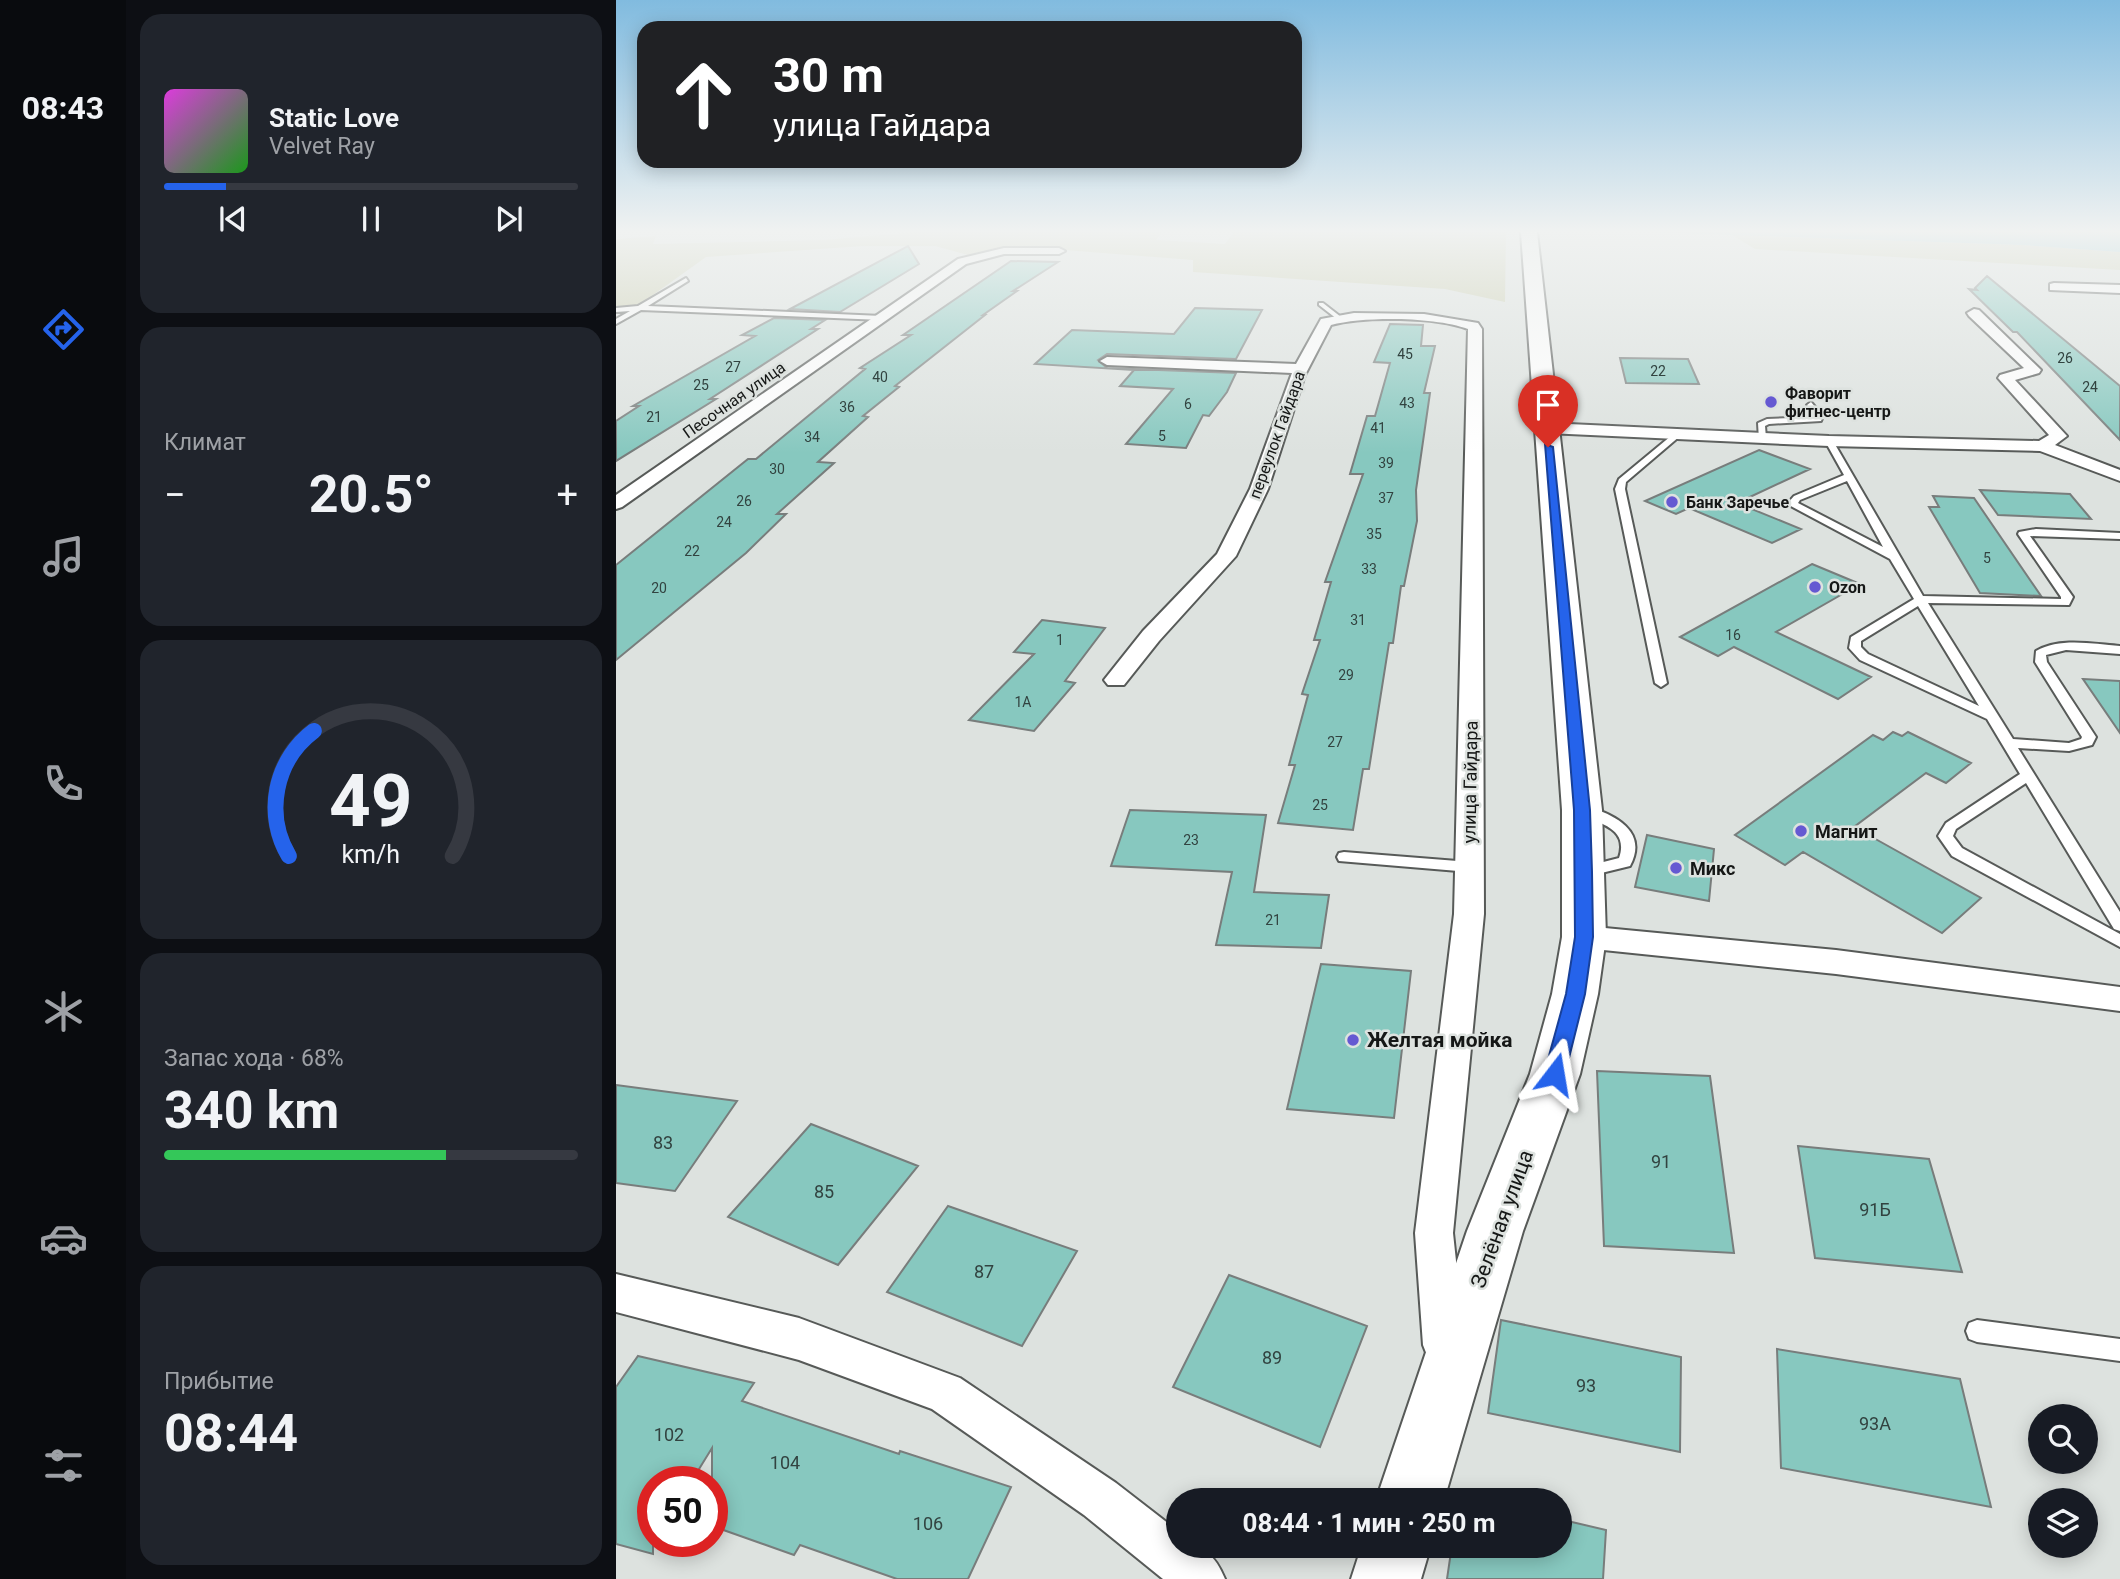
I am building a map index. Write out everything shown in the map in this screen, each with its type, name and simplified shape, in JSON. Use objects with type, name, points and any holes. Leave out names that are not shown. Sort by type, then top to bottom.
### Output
[{"type":"main road","points":[[1534,306],[1582,810],[1584,937]]},
{"type":"main road","name":"Зелёная улица","points":[[1414,1488],[1495,1231],[1555,1074],[1575,994],[1584,937]]},
{"type":"main road","points":[[1386,1579],[1393,1558]]},
{"type":"street","name":"Песочная улица","points":[[616,503],[899,306]]},
{"type":"street","points":[[1974,313],[2034,370],[2005,378],[2059,436],[2042,446]]},
{"type":"street","name":"переулок Гайдара","points":[[1116,680],[1151,636],[1226,556],[1259,489],[1300,369],[1331,314]]},
{"type":"street","name":"улица Гайдара","points":[[1331,314],[1448,320],[1469,323],[1475,330],[1469,914],[1434,1233],[1447,1378]]},
{"type":"street","points":[[1107,361],[1300,369]]},
{"type":"street","points":[[1547,428],[1829,441],[2042,446],[2120,476]]},
{"type":"street","points":[[1584,937],[1836,962],[2120,999]]},
{"type":"street","points":[[616,1293],[799,1339],[945,1393],[1100,1499],[1201,1579]]},
{"type":"lane","points":[[616,322],[644,306]]},
{"type":"lane","points":[[616,310],[640,308],[882,318]]},
{"type":"lane","points":[[1762,438],[1761,425],[1767,422],[1818,419],[1819,416],[1811,405]]},
{"type":"lane","points":[[1661,683],[1620,489],[1622,481],[1677,434]]},
{"type":"lane","points":[[1829,441],[1894,557],[2120,925]]},
{"type":"lane","points":[[1850,476],[1797,498],[1792,504],[1894,557]]},
{"type":"lane","points":[[1993,717],[1864,657],[1856,648],[1855,640],[1921,599],[2065,603],[2067,597],[2023,534],[2036,532],[2120,536]]},
{"type":"lane","points":[[2009,743],[2069,747],[2087,742],[2089,737],[2040,662],[2040,654],[2044,650],[2060,647],[2120,650]]},
{"type":"lane","points":[[2029,774],[1951,826],[1945,836],[1948,842],[1957,852],[2120,941]]},
{"type":"lane","points":[[1582,810],[1619,827],[1628,838],[1625,862],[1584,872]]},
{"type":"lane","points":[[1344,857],[1469,867]]},
{"type":"lane","points":[[1977,1331],[2120,1350]]},
{"type":"building","points":[[796,306],[850,306],[840,312],[790,309]]},
{"type":"building","points":[[946,306],[996,306],[895,386],[899,387],[863,416],[868,417],[818,462],[834,463],[777,514],[786,514],[746,553],[616,660],[616,565],[748,459],[756,459],[865,369],[860,368],[911,335],[903,335]]},
{"type":"building","points":[[1986,306],[2023,306],[2120,386],[2120,440],[2017,332],[2013,332]]},
{"type":"building","points":[[1195,308],[1262,310],[1236,359],[1107,354],[1098,360],[1107,368],[1236,373],[1227,392],[1209,416],[1203,415],[1186,448],[1126,444],[1173,389],[1120,386],[1134,370],[1035,364],[1072,330],[1174,334]]},
{"type":"building","points":[[774,318],[825,320],[811,329],[818,329],[710,399],[716,399],[616,461],[616,421],[639,406],[633,406],[755,336],[742,335]]},
{"type":"building","points":[[1390,324],[1423,325],[1421,346],[1435,346],[1424,393],[1430,393],[1416,490],[1417,521],[1404,586],[1401,586],[1393,643],[1389,643],[1369,769],[1363,769],[1353,830],[1278,823],[1295,765],[1289,765],[1308,695],[1302,694],[1320,640],[1314,640],[1331,582],[1325,582],[1363,474],[1350,474],[1367,416],[1375,416],[1390,363],[1374,362]]},
{"type":"building","points":[[1620,358],[1688,359],[1699,384],[1626,383]]},
{"type":"building","points":[[1759,450],[1810,469],[1737,503],[1801,529],[1772,543],[1689,508],[1676,514],[1645,501]]},
{"type":"building","points":[[1980,490],[2070,494],[2091,519],[1998,515]]},
{"type":"building","points":[[1933,496],[1974,498],[2041,596],[1980,593],[1929,507],[1939,507]]},
{"type":"building","points":[[1812,564],[1860,584],[1776,632],[1871,677],[1838,699],[1734,647],[1718,656],[1680,637]]},
{"type":"building","points":[[1042,620],[1105,628],[1065,681],[1075,683],[1034,731],[969,720],[1034,654],[1014,652]]},
{"type":"building","points":[[2083,679],[2120,681],[2120,733]]},
{"type":"building","name":"Магнит","points":[[1893,732],[1902,736],[1908,732],[1971,763],[1946,783],[1926,773],[1854,827],[1981,898],[1942,933],[1803,852],[1785,865],[1735,835],[1873,735],[1883,740]]},
{"type":"building","points":[[1130,810],[1266,815],[1254,892],[1329,895],[1321,948],[1216,945],[1232,872],[1111,866]]},
{"type":"building","name":"Микс","points":[[1647,835],[1714,849],[1709,901],[1635,887]]},
{"type":"building","name":"Желтая мойка","points":[[1321,964],[1411,971],[1394,1118],[1287,1109]]},
{"type":"building","points":[[1597,1071],[1710,1076],[1734,1253],[1604,1246]]},
{"type":"building","points":[[616,1085],[737,1101],[675,1191],[616,1183]]},
{"type":"building","points":[[811,1124],[918,1166],[838,1265],[728,1217]]},
{"type":"building","points":[[1798,1146],[1929,1159],[1962,1272],[1815,1258]]},
{"type":"building","points":[[948,1206],[1077,1251],[1022,1346],[887,1292]]},
{"type":"building","points":[[1229,1275],[1367,1326],[1320,1447],[1173,1387]]},
{"type":"building","points":[[1501,1320],[1681,1357],[1680,1452],[1488,1413]]},
{"type":"building","points":[[1777,1349],[1960,1379],[1991,1507],[1781,1468]]},
{"type":"building","points":[[638,1356],[754,1383],[742,1401],[899,1454],[900,1451],[1011,1487],[968,1579],[897,1579],[800,1545],[794,1555],[728,1532],[728,1466],[712,1466],[712,1448],[701,1466],[637,1466],[637,1550],[616,1544],[616,1387]]},
{"type":"building","points":[[1572,1522],[1606,1530],[1603,1579],[1447,1579],[1450,1558],[1572,1558]]},
{"type":"place","name":"Фаворит фитнес-центр","points":[[1771,402]]},
{"type":"place","name":"Банк Заречье","points":[[1672,502]]},
{"type":"place","name":"Ozon","points":[[1815,587]]},
{"type":"place","name":"Магнит","points":[[1801,831]]},
{"type":"place","name":"Микс","points":[[1676,868]]},
{"type":"place","name":"Желтая мойка","points":[[1353,1040]]},
{"type":"route","points":[[1548,447],[1582,810],[1584,872],[1584,937],[1575,994],[1555,1074]]}]
